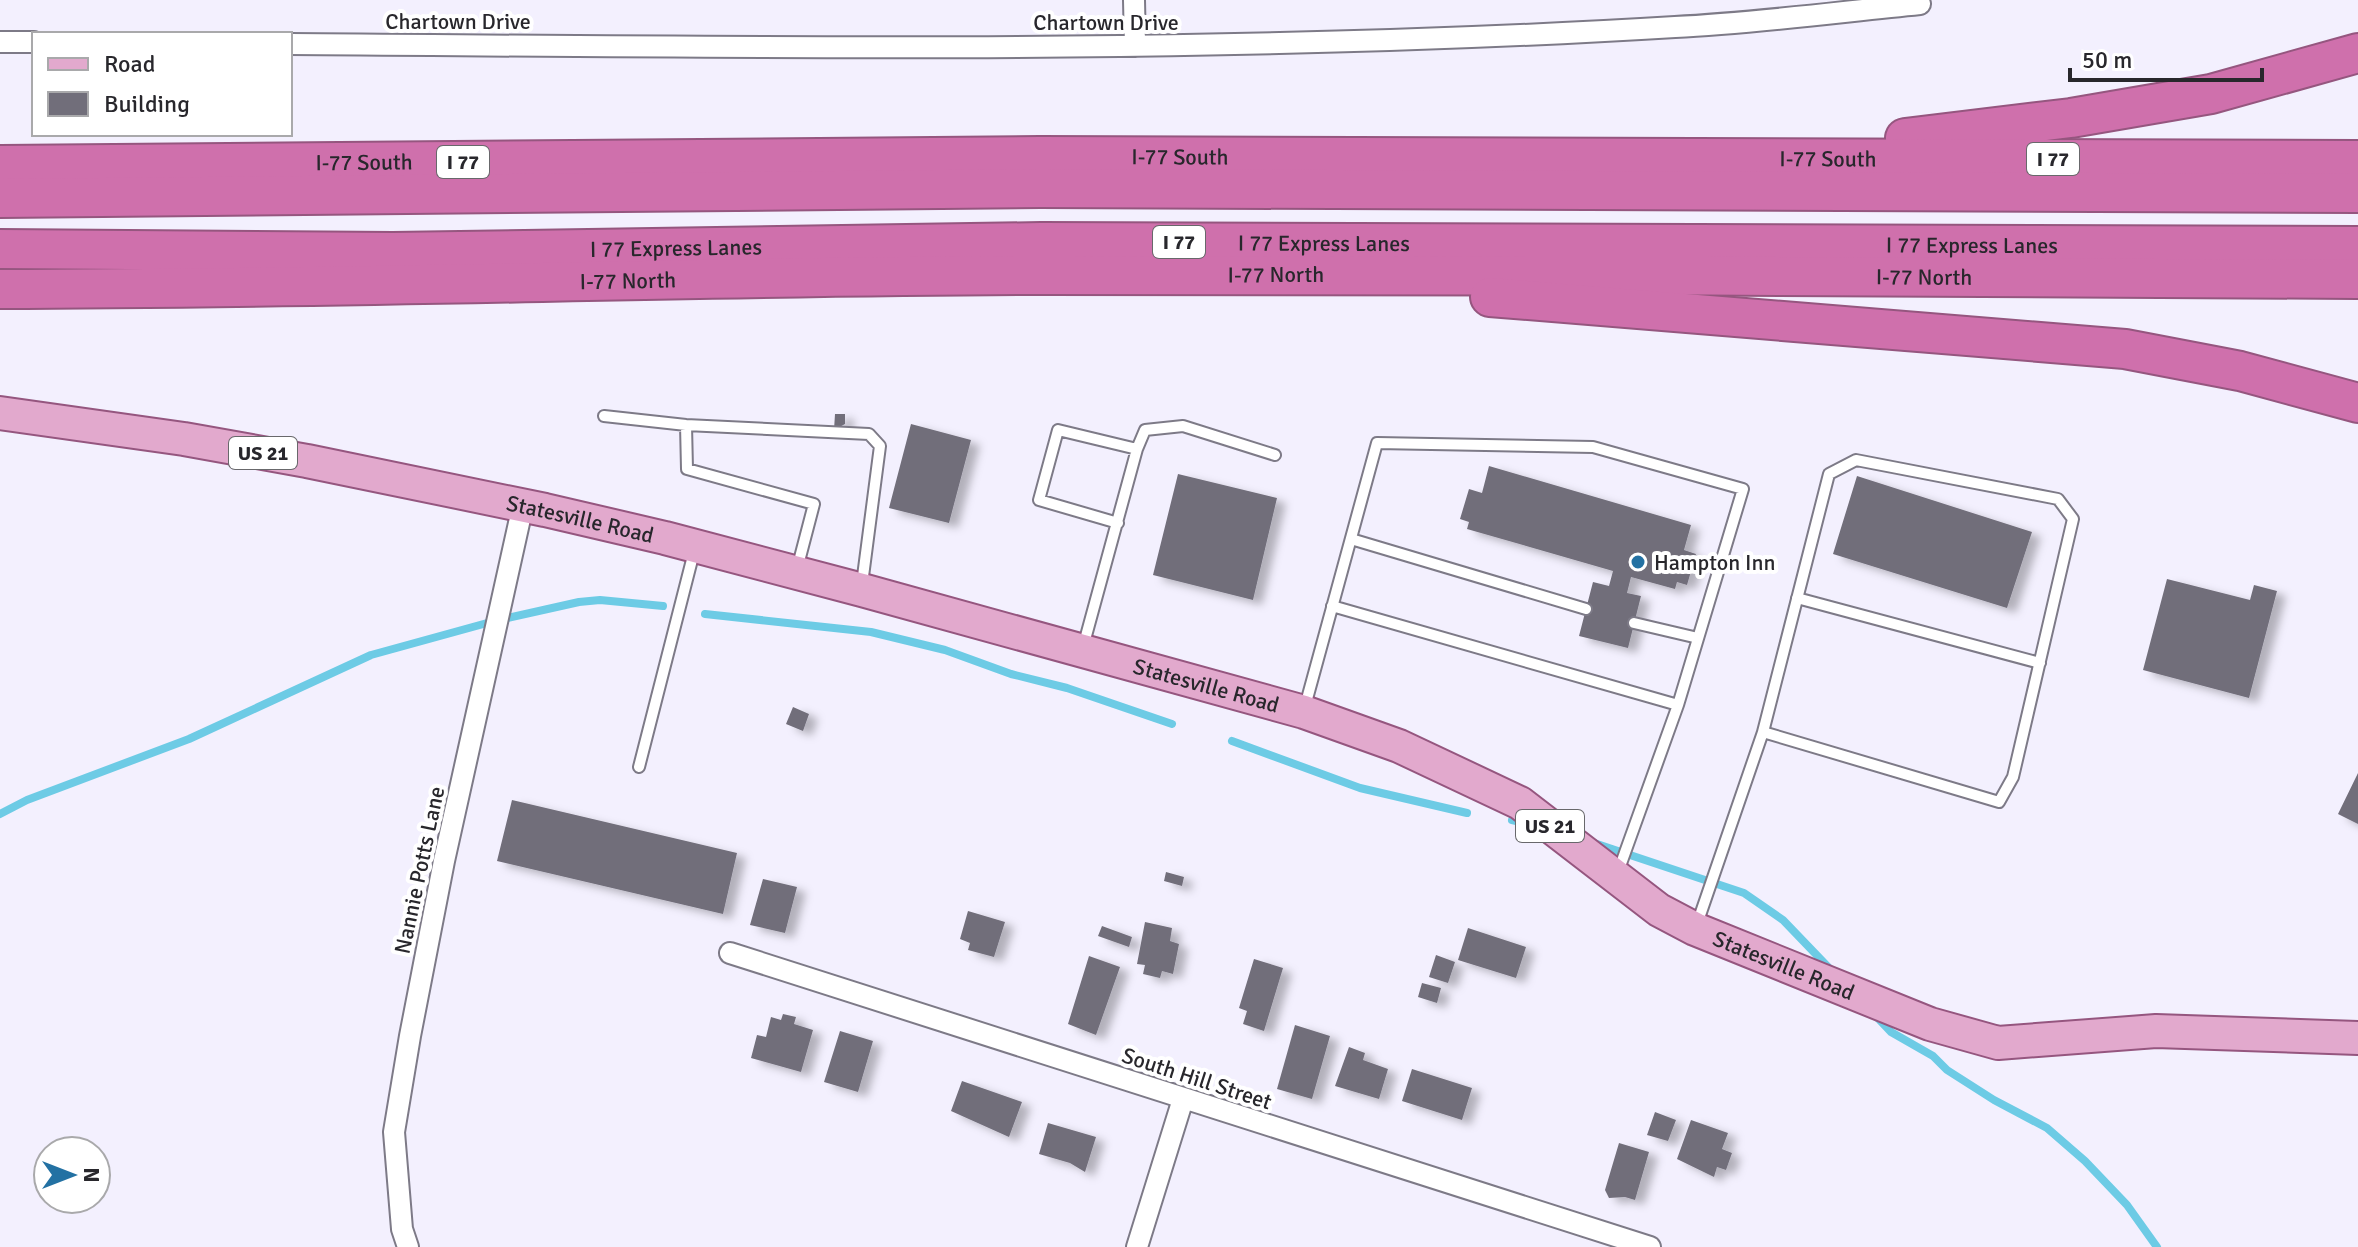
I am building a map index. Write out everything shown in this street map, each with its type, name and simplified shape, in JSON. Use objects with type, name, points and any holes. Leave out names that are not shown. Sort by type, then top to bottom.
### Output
[{"type":"highway","points":[[1747,157],[2149,106],[2250,85],[2358,53]]},
{"type":"highway","name":"I-77 South","points":[[0,165],[1026,156],[2358,160]]},
{"type":"highway","name":"I 77","points":[[0,198],[1040,188],[2358,193]]},
{"type":"highway","name":"I 77 Express Lanes","points":[[0,249],[422,252],[1041,242],[2358,246]]},
{"type":"highway","points":[[1272,275],[1567,305],[2125,349],[2240,371],[2358,403]]},
{"type":"highway","name":"I-77 North","points":[[0,289],[393,287],[791,277],[1272,275],[2358,279]]},
{"type":"main road","name":"Statesville Road","points":[[0,413],[292,458],[523,505],[862,590],[1081,653],[1304,712],[1399,746],[1520,803],[1659,910],[1695,929],[1930,1024],[1998,1043],[2156,1031],[2358,1038]]},
{"type":"street","points":[[1134,0],[1135,46]]},
{"type":"street","name":"Chartown Drive","points":[[292,44],[1135,46],[1388,42],[1680,27],[1920,4]]},
{"type":"street","points":[[0,42],[32,42]]},
{"type":"street","name":"Nannie Potts Lane","points":[[408,1247],[402,1229],[394,1132],[444,861],[523,505]]},
{"type":"street","name":"South Hill Street","points":[[730,953],[1650,1247]]},
{"type":"street","points":[[1137,1247],[1183,1099]]},
{"type":"lane","points":[[604,416],[686,425],[869,434],[880,446],[862,590]]},
{"type":"lane","points":[[686,425],[687,469],[814,504],[796,573]]},
{"type":"lane","points":[[1081,653],[1137,449],[1145,430],[1183,426],[1275,455]]},
{"type":"lane","points":[[1118,523],[1039,500],[1058,430],[1137,449]]},
{"type":"lane","points":[[1304,712],[1377,443],[1593,447],[1743,489],[1678,705],[1616,878]]},
{"type":"lane","points":[[1695,929],[1763,732],[1829,474],[1856,460],[2058,499],[2073,519],[2013,777],[1999,802],[1763,732]]},
{"type":"lane","points":[[1351,539],[1586,609]]},
{"type":"lane","points":[[639,767],[695,546]]},
{"type":"lane","points":[[1797,598],[2040,663]]},
{"type":"lane","points":[[1332,606],[1678,705]]},
{"type":"lane","points":[[1634,623],[1698,638]]},
{"type":"building","points":[[835,414],[845,414],[845,424],[834,430]]},
{"type":"building","points":[[911,424],[971,440],[949,523],[889,508]]},
{"type":"building","name":"Hampton Inn","points":[[1489,466],[1691,525],[1684,550],[1696,554],[1687,585],[1677,582],[1675,589],[1631,577],[1627,593],[1641,596],[1628,648],[1579,636],[1593,582],[1609,586],[1613,571],[1467,529],[1469,522],[1460,519],[1469,489],[1482,493]]},
{"type":"building","points":[[1178,474],[1277,498],[1253,600],[1153,575]]},
{"type":"building","points":[[1857,476],[2032,532],[2007,608],[1833,554]]},
{"type":"building","points":[[2167,579],[2250,600],[2254,585],[2277,591],[2249,698],[2143,670]]},
{"type":"building","points":[[793,707],[809,714],[803,731],[786,724]]},
{"type":"building","points":[[2358,773],[2358,824],[2338,814]]},
{"type":"building","points":[[512,800],[737,853],[723,914],[497,861]]},
{"type":"building","points":[[1166,872],[1184,877],[1182,886],[1164,881]]},
{"type":"building","points":[[763,879],[797,887],[785,933],[750,925]]},
{"type":"building","points":[[968,911],[1005,922],[994,957],[968,950],[970,943],[960,939]]},
{"type":"building","points":[[1145,922],[1172,928],[1170,941],[1179,944],[1173,974],[1162,971],[1160,978],[1143,974],[1145,965],[1137,964]]},
{"type":"building","points":[[1102,926],[1132,937],[1129,947],[1098,936]]},
{"type":"building","points":[[1468,928],[1526,947],[1516,978],[1458,960]]},
{"type":"building","points":[[1436,955],[1455,962],[1448,983],[1429,977]]},
{"type":"building","points":[[1089,956],[1120,967],[1096,1035],[1068,1024]]},
{"type":"building","points":[[1254,959],[1283,968],[1264,1031],[1243,1024],[1247,1011],[1239,1008]]},
{"type":"building","points":[[1422,983],[1441,988],[1437,1003],[1418,997]]},
{"type":"building","points":[[783,1014],[796,1017],[794,1024],[813,1030],[801,1072],[751,1058],[757,1035],[766,1037],[771,1017],[781,1020]]},
{"type":"building","points":[[1295,1025],[1330,1036],[1312,1099],[1277,1089]]},
{"type":"building","points":[[840,1031],[873,1041],[858,1092],[824,1082]]},
{"type":"building","points":[[1349,1047],[1365,1053],[1363,1060],[1388,1069],[1379,1099],[1335,1086]]},
{"type":"building","points":[[1412,1069],[1472,1088],[1462,1120],[1402,1101]]},
{"type":"building","points":[[962,1081],[1022,1102],[1009,1137],[951,1111]]},
{"type":"building","points":[[1655,1112],[1676,1120],[1668,1141],[1647,1135]]},
{"type":"building","points":[[1691,1120],[1728,1133],[1722,1149],[1732,1153],[1726,1170],[1717,1167],[1714,1177],[1677,1159]]},
{"type":"building","points":[[1048,1123],[1096,1137],[1085,1172],[1070,1163],[1039,1154]]},
{"type":"building","points":[[1619,1143],[1649,1152],[1635,1200],[1609,1198],[1605,1190]]},
{"type":"waterway","points":[[0,814],[27,800],[189,739],[371,655],[498,620],[579,602],[600,600],[663,606]]},
{"type":"waterway","points":[[705,614],[871,632],[945,650],[1172,724]]},
{"type":"waterway","points":[[1232,741],[1360,788],[1467,813]]},
{"type":"waterway","points":[[1512,820],[1528,824]]},
{"type":"waterway","points":[[1591,842],[1744,893],[1783,920],[1831,970]]},
{"type":"waterway","points":[[1874,1014],[1891,1032],[1933,1056],[1947,1070],[2047,1128],[2085,1161],[2127,1205],[2157,1247]]},
{"type":"place","name":"Hampton Inn","points":[[1638,562]]}]
